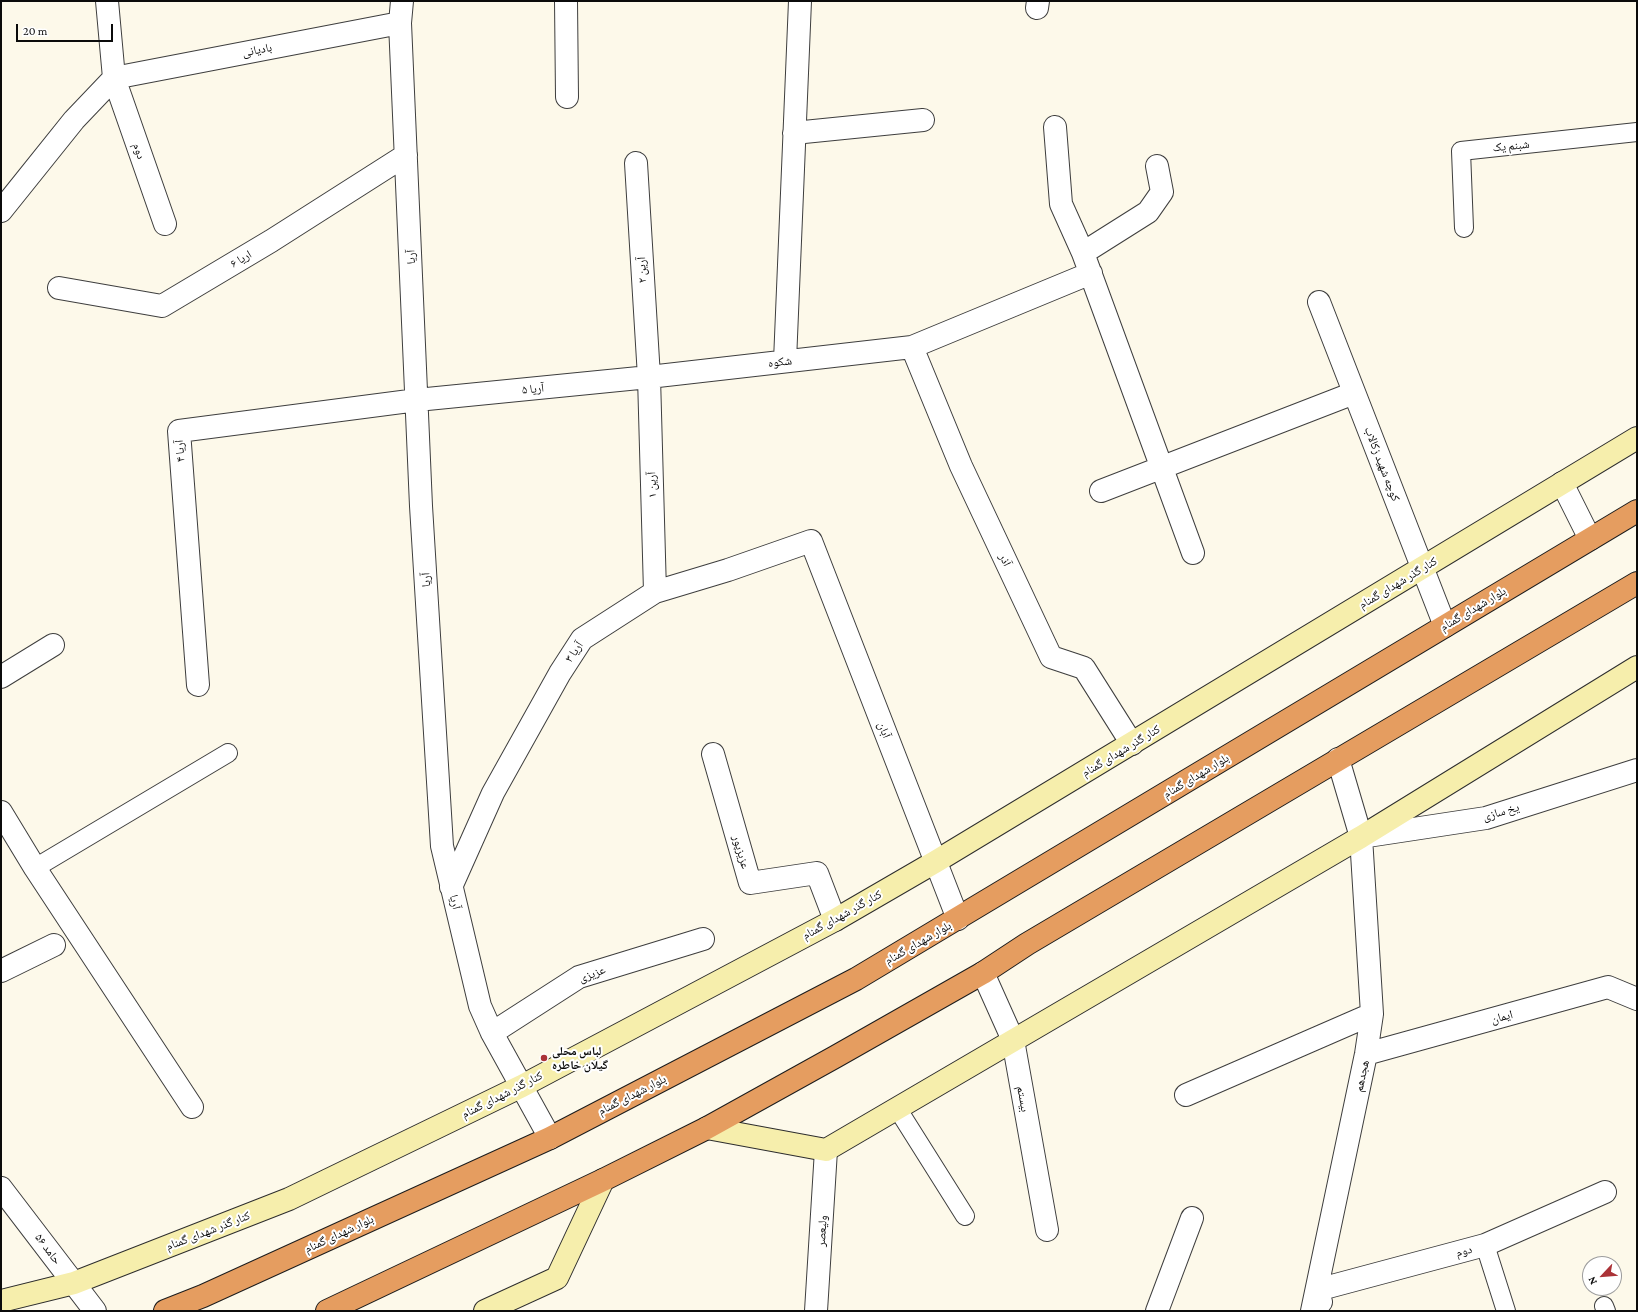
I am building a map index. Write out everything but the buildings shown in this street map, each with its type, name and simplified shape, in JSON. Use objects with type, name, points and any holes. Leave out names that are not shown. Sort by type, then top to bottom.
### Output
[{"type":"highway","name":"بلوار شهدای گمنام","points":[[165,1311],[203,1296],[550,1138],[842,986],[958,920],[1637,511]]},
{"type":"highway","points":[[327,1311],[603,1180],[707,1128],[835,1057],[983,973],[1027,944],[1637,582]]},
{"type":"street","name":"دوم","points":[[107,1],[114,78],[165,224]]},
{"type":"street","name":"آریا","points":[[402,1],[400,23],[422,506],[442,846],[480,1006],[492,1033],[550,1138]]},
{"type":"street","points":[[566,1],[567,97]]},
{"type":"street","points":[[785,361],[800,1]]},
{"type":"street","name":"بادیانی","points":[[114,78],[400,23]]},
{"type":"street","points":[[1,211],[74,120],[114,78]]},
{"type":"street","points":[[794,133],[924,120]]},
{"type":"street","points":[[1055,127],[1061,204],[1091,273],[1193,553]]},
{"type":"street","name":"اریا ۶","points":[[59,288],[162,306],[271,241],[406,155]]},
{"type":"street","name":"آرین ۲","points":[[636,163],[649,377]]},
{"type":"street","points":[[1083,253],[1148,212],[1162,192],[1157,166]]},
{"type":"street","name":"شکوه","points":[[649,377],[912,347],[1091,273]]},
{"type":"street","name":"کوچه شهید زکالاب","points":[[1320,302],[1445,626]]},
{"type":"street","name":"آذر","points":[[912,347],[960,466],[1051,657],[1084,668],[1132,744]]},
{"type":"street","name":"آریا ۵","points":[[417,400],[649,377]]},
{"type":"street","name":"آرین ۱","points":[[649,377],[655,592]]},
{"type":"street","points":[[1101,491],[1354,393]]},
{"type":"street","name":"آریا ۴","points":[[198,686],[179,431],[417,400]]},
{"type":"street","name":"کنار گذر شهدای گمنام","points":[[1,1301],[74,1283],[289,1199],[522,1086],[835,920],[935,862],[1637,438]]},
{"type":"street","points":[[1562,483],[1590,539]]},
{"type":"street","name":"آریا ۳","points":[[452,887],[493,793],[560,673],[582,639],[655,592],[728,570],[811,541]]},
{"type":"street","name":"آبان","points":[[811,541],[958,920]]},
{"type":"street","points":[[1,677],[53,645]]},
{"type":"street","points":[[707,1128],[826,1150],[1361,837],[1637,667]]},
{"type":"street","name":"عزیزپور","points":[[713,754],[750,883],[817,873],[835,920]]},
{"type":"street","name":"هجدهم","points":[[1312,1311],[1366,1054],[1372,1014],[1361,837],[1338,759]]},
{"type":"street","name":"یخ سازی","points":[[1361,837],[1486,818],[1637,770]]},
{"type":"street","points":[[1,812],[35,868],[192,1107]]},
{"type":"street","name":"عزیزی","points":[[492,1033],[579,977],[703,939]]},
{"type":"street","points":[[1,971],[54,945]]},
{"type":"street","name":"بیستم","points":[[983,973],[1013,1040],[1047,1230]]},
{"type":"street","name":"ایمان","points":[[1366,1054],[1608,987],[1637,999]]},
{"type":"street","points":[[1186,1095],[1372,1014]]},
{"type":"street","name":"ولیعصر","points":[[816,1311],[826,1150]]},
{"type":"street","points":[[485,1311],[557,1278],[603,1180]]},
{"type":"street","name":"حامد ۵۶","points":[[1,1188],[95,1311]]},
{"type":"street","name":"دوم","points":[[1317,1290],[1486,1245],[1605,1192]]},
{"type":"street","points":[[1157,1311],[1192,1218]]},
{"type":"street","points":[[1317,1290],[1324,1311]]},
{"type":"lane","name":"شبنم یک","points":[[1464,228],[1461,151],[1637,132]]},
{"type":"lane","points":[[35,868],[228,753]]},
{"type":"lane","points":[[897,1108],[965,1216]]},
{"type":"lane","points":[[1486,1245],[1506,1311]]},
{"type":"place","name":"لباس محلی گیلان خاطره","points":[[544,1058]]}]
